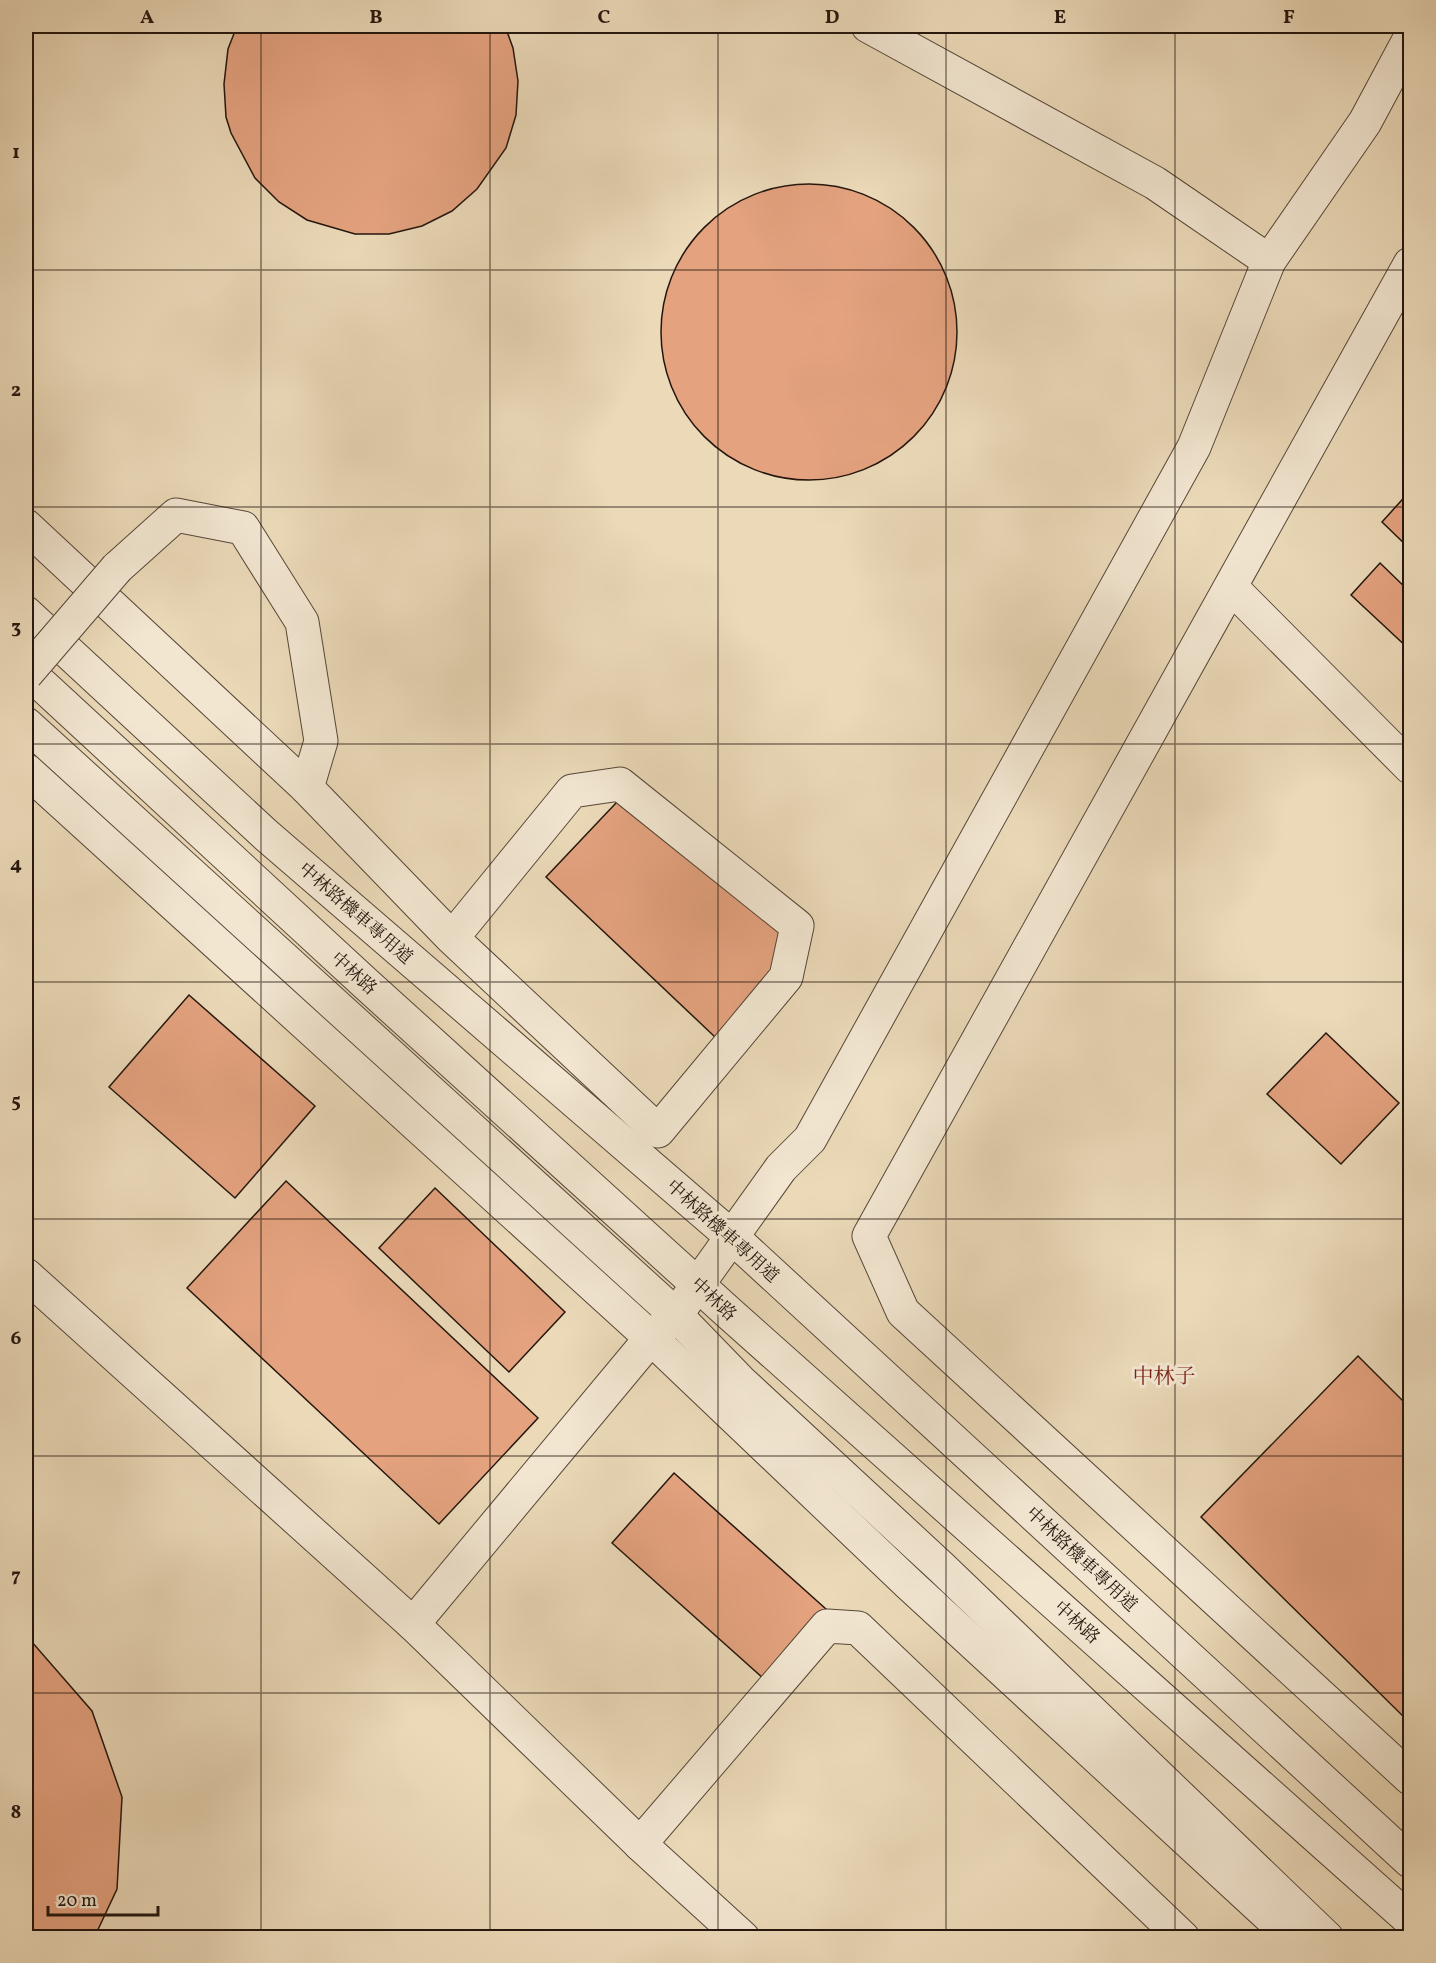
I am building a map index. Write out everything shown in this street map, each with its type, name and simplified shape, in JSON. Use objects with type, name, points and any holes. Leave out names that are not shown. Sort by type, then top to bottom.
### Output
[{"type":"street","points":[[868,26],[1155,183],[1269,261]]},
{"type":"street","points":[[413,1624],[651,1338],[676,1315],[781,1168],[810,1139],[1194,447],[1269,261],[1365,123],[1410,38]]},
{"type":"street","points":[[1410,264],[869,1236],[903,1312],[1410,1778]]},
{"type":"street","points":[[26,674],[117,568],[176,515],[243,528],[302,622],[321,741],[307,788]]},
{"type":"street","points":[[26,526],[307,788],[452,938],[658,1131],[786,977],[797,926],[620,784],[572,791],[452,938]]},
{"type":"street","points":[[1231,587],[1410,767]]},
{"type":"street","name":"中林路機車專用道","points":[[26,613],[266,836],[731,1236],[1410,1861]]},
{"type":"street","name":"中林路","points":[[26,670],[373,990],[1410,1920]]},
{"type":"street","points":[[26,724],[676,1315],[740,1381],[942,1568],[1327,1938]]},
{"type":"street","points":[[26,770],[651,1338],[899,1575],[1293,1938]]},
{"type":"street","points":[[26,1275],[413,1624],[640,1844],[743,1938]]},
{"type":"street","points":[[640,1844],[827,1626],[858,1628],[1183,1938]]},
{"type":"building","points":[[237,26],[505,26],[513,48],[518,81],[516,115],[506,148],[477,189],[452,211],[422,226],[389,234],[355,234],[307,220],[279,202],[255,178],[231,133],[226,117],[224,84],[228,49]]},
{"type":"building","points":[[809,184],[838,187],[866,195],[891,209],[914,227],[932,250],[946,275],[954,303],[957,332],[954,361],[946,389],[932,414],[914,437],[891,455],[866,469],[838,477],[809,480],[780,477],[752,469],[727,455],[704,437],[686,414],[672,389],[664,361],[661,332],[664,303],[672,275],[686,250],[704,227],[727,209],[752,195],[780,187]]},
{"type":"building","points":[[1410,491],[1410,549],[1382,522]]},
{"type":"building","points":[[1380,563],[1410,592],[1410,650],[1351,595]]},
{"type":"building","points":[[633,785],[802,945],[715,1037],[546,877]]},
{"type":"building","points":[[189,995],[315,1106],[235,1198],[109,1087]]},
{"type":"building","points":[[1326,1033],[1399,1103],[1341,1164],[1267,1094]]},
{"type":"building","points":[[286,1181],[538,1418],[439,1524],[187,1288]]},
{"type":"building","points":[[435,1188],[565,1312],[509,1372],[379,1248]]},
{"type":"building","points":[[1358,1356],[1410,1408],[1410,1723],[1201,1517]]},
{"type":"building","points":[[674,1473],[826,1609],[764,1679],[612,1543]]},
{"type":"building","points":[[26,1639],[32,1642],[92,1711],[122,1797],[117,1889],[94,1938],[26,1938]]},
{"type":"district","name":"中林子","points":[[1164,1376]]}]
